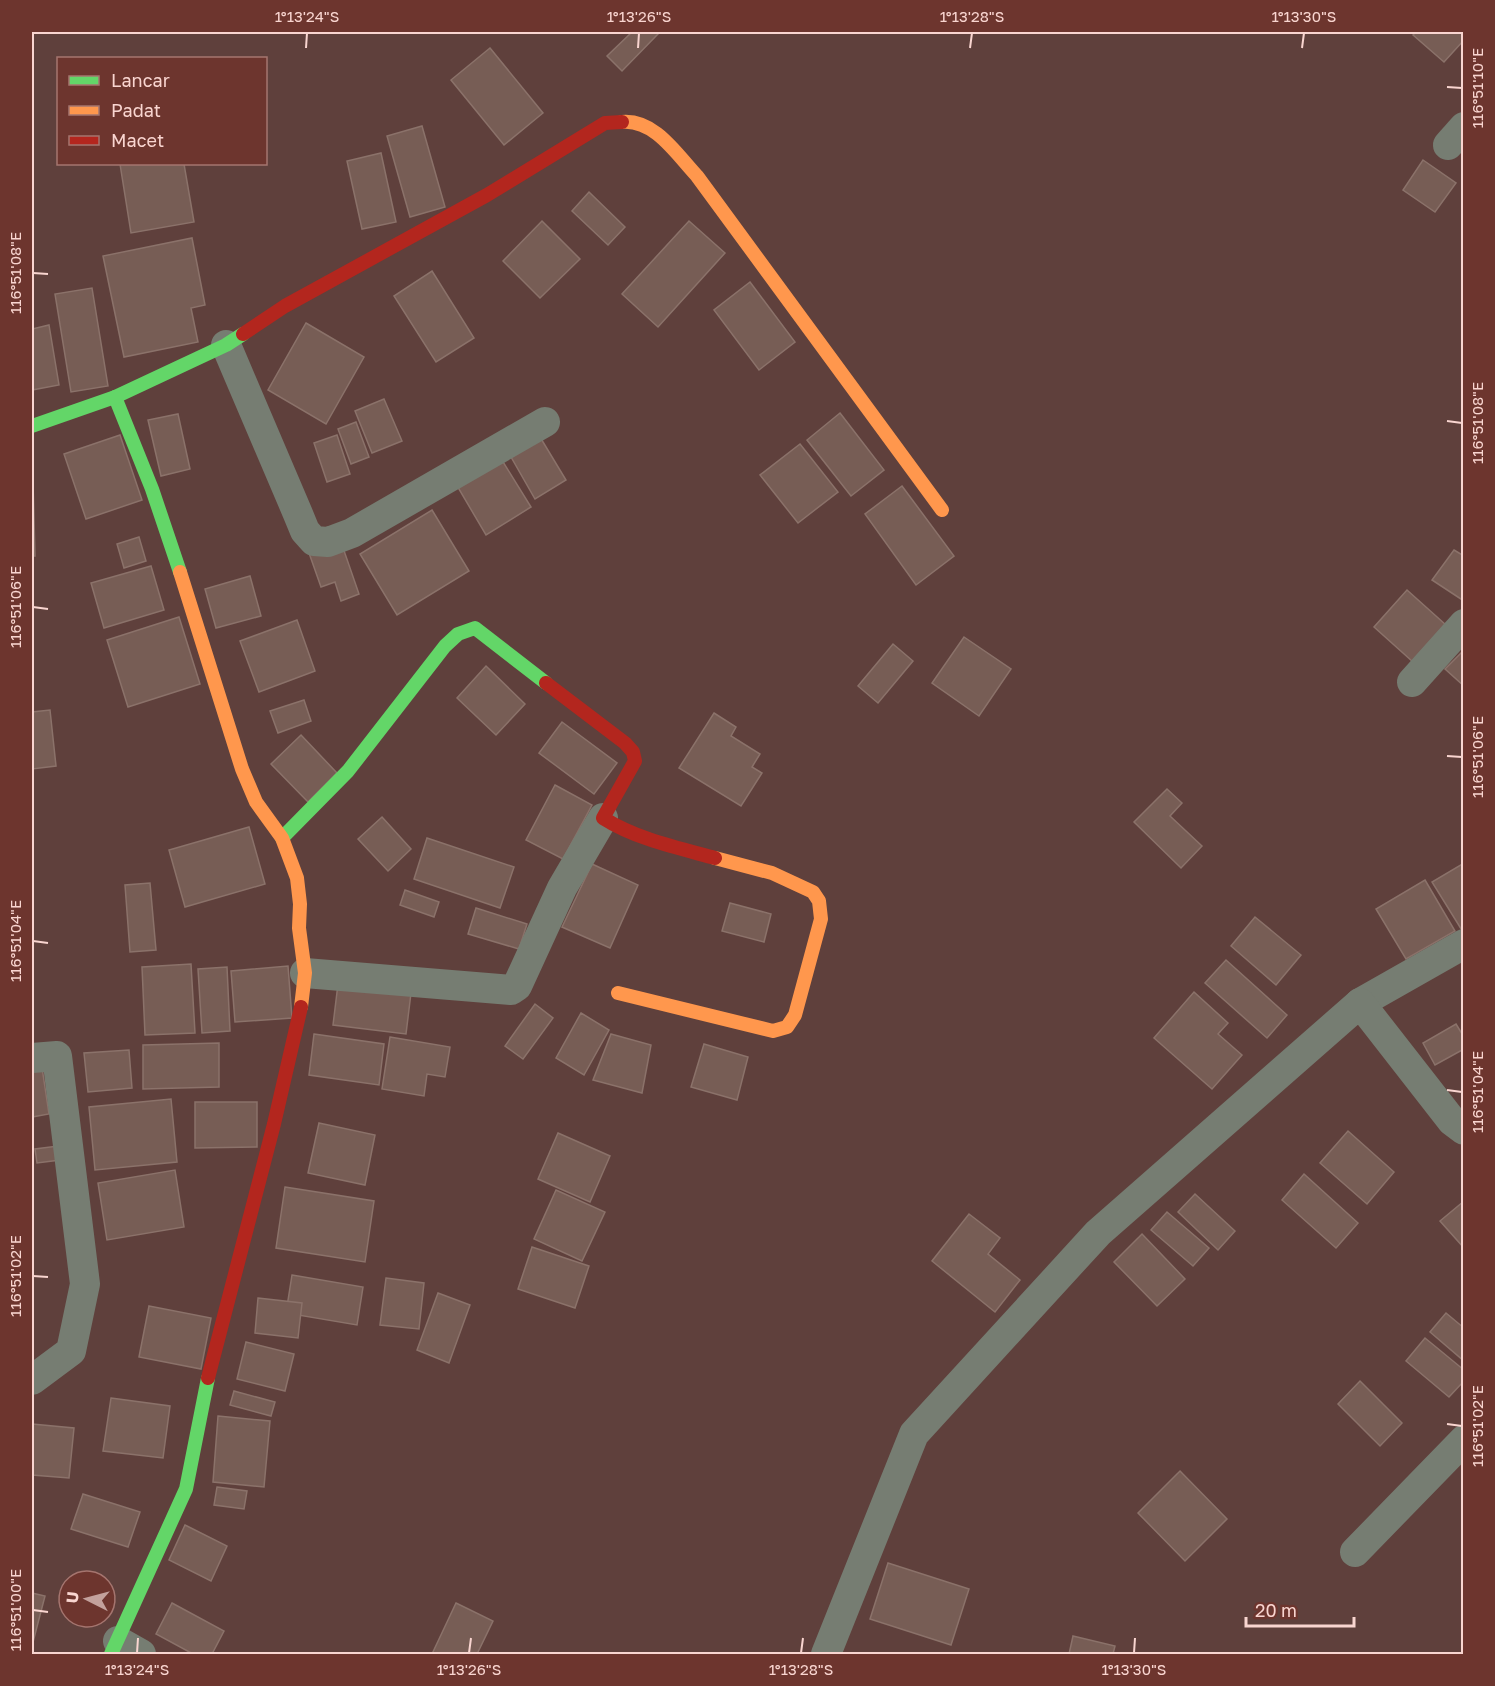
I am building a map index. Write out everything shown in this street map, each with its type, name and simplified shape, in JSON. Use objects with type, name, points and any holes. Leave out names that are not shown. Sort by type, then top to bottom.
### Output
[{"type":"street","points":[[32,426],[115,397],[226,345],[285,306],[487,195],[605,123],[631,121],[654,130],[697,176],[942,510]]},
{"type":"street","points":[[226,345],[305,531],[314,541],[328,542],[352,533],[545,422]]},
{"type":"street","points":[[115,397],[152,489],[188,594],[242,769],[256,802],[282,838],[297,878],[300,904],[299,928],[305,973],[302,1001],[274,1124],[226,1299],[186,1489],[124,1650]]},
{"type":"street","points":[[1412,682],[1464,624]]},
{"type":"street","points":[[282,838],[348,771],[431,662],[451,639],[466,629],[475,628],[630,747],[634,753],[635,761],[562,888],[517,986],[511,990],[305,973]]},
{"type":"street","points":[[603,818],[616,826],[671,846],[772,873],[813,892],[819,901],[821,919],[795,1015],[787,1027],[773,1031],[618,993]]},
{"type":"street","points":[[826,1654],[914,1434],[1098,1233],[1360,1003],[1464,944]]},
{"type":"street","points":[[1360,1003],[1452,1121],[1464,1130]]},
{"type":"street","points":[[32,1058],[57,1056],[85,1284],[71,1351],[32,1380]]},
{"type":"street","points":[[1355,1552],[1464,1440]]},
{"type":"building","points":[[632,32],[659,33],[622,71],[607,56]]},
{"type":"building","points":[[1416,32],[1464,32],[1464,40],[1444,62],[1413,35]]},
{"type":"building","points":[[490,48],[543,113],[504,145],[451,80]]},
{"type":"building","points":[[422,126],[445,207],[410,217],[387,136]]},
{"type":"building","points":[[381,153],[396,222],[362,229],[347,161]]},
{"type":"building","points":[[1423,160],[1456,183],[1435,212],[1403,190]]},
{"type":"building","points":[[120,165],[184,165],[194,222],[131,233]]},
{"type":"building","points":[[589,192],[625,227],[608,245],[572,211]]},
{"type":"building","points":[[542,221],[580,259],[540,298],[503,261]]},
{"type":"building","points":[[689,221],[725,253],[658,327],[622,294]]},
{"type":"building","points":[[192,238],[205,305],[191,308],[198,342],[124,357],[103,256]]},
{"type":"building","points":[[432,271],[474,338],[436,362],[394,296]]},
{"type":"building","points":[[750,282],[795,342],[759,370],[714,310]]},
{"type":"building","points":[[92,288],[108,386],[71,392],[55,294]]},
{"type":"building","points":[[306,323],[364,357],[326,424],[268,390]]},
{"type":"building","points":[[49,325],[59,385],[32,390],[32,329]]},
{"type":"building","points":[[384,399],[402,441],[372,453],[355,411]]},
{"type":"building","points":[[840,413],[884,470],[851,496],[807,440]]},
{"type":"building","points":[[178,414],[190,469],[161,476],[148,420]]},
{"type":"building","points":[[356,422],[369,457],[351,464],[338,429]]},
{"type":"building","points":[[537,432],[566,480],[535,499],[507,450]]},
{"type":"building","points":[[120,435],[142,500],[86,519],[64,454]]},
{"type":"building","points":[[337,435],[350,474],[327,482],[314,443]]},
{"type":"building","points":[[800,444],[838,492],[798,523],[760,475]]},
{"type":"building","points":[[500,457],[531,507],[486,535],[456,484]]},
{"type":"building","points":[[33,482],[35,556],[32,556]]},
{"type":"building","points":[[902,486],[954,556],[916,585],[865,514]]},
{"type":"building","points":[[432,510],[469,571],[397,615],[360,554]]},
{"type":"building","points":[[139,537],[146,561],[124,568],[117,544]]},
{"type":"building","points":[[341,542],[359,594],[341,601],[335,582],[321,587],[309,553]]},
{"type":"building","points":[[1454,550],[1464,556],[1464,601],[1432,580]]},
{"type":"building","points":[[151,566],[164,610],[104,628],[91,583]]},
{"type":"building","points":[[250,576],[261,616],[216,628],[205,589]]},
{"type":"building","points":[[1407,590],[1446,625],[1413,662],[1374,627]]},
{"type":"building","points":[[179,617],[200,684],[128,707],[107,640]]},
{"type":"building","points":[[297,620],[315,671],[259,692],[240,641]]},
{"type":"building","points":[[964,637],[1011,669],[979,716],[932,683]]},
{"type":"building","points":[[893,644],[913,661],[878,703],[858,686]]},
{"type":"building","points":[[1464,650],[1464,686],[1445,669]]},
{"type":"building","points":[[486,666],[525,704],[496,735],[457,698]]},
{"type":"building","points":[[304,700],[311,721],[278,733],[270,711]]},
{"type":"building","points":[[50,710],[56,766],[32,769],[32,712]]},
{"type":"building","points":[[714,713],[736,727],[731,736],[760,754],[752,767],[762,773],[741,806],[679,768]]},
{"type":"building","points":[[562,722],[617,763],[594,794],[539,753]]},
{"type":"building","points":[[301,735],[337,773],[308,802],[271,764]]},
{"type":"building","points":[[555,785],[592,805],[563,859],[526,840]]},
{"type":"building","points":[[1167,789],[1182,803],[1170,816],[1202,846],[1181,868],[1134,822]]},
{"type":"building","points":[[382,817],[411,849],[388,871],[358,839]]},
{"type":"building","points":[[249,827],[265,884],[185,907],[169,850]]},
{"type":"building","points":[[427,838],[514,867],[500,908],[414,879]]},
{"type":"building","points":[[1464,863],[1464,931],[1463,932],[1432,882]]},
{"type":"building","points":[[592,864],[638,885],[610,948],[562,927]]},
{"type":"building","points":[[1425,880],[1455,931],[1406,959],[1376,909]]},
{"type":"building","points":[[150,883],[156,950],[130,952],[125,885]]},
{"type":"building","points":[[405,890],[439,902],[434,917],[400,905]]},
{"type":"building","points":[[730,903],[771,914],[764,942],[722,931]]},
{"type":"building","points":[[476,908],[527,924],[519,949],[468,934]]},
{"type":"building","points":[[1255,917],[1301,955],[1276,985],[1231,946]]},
{"type":"building","points":[[1226,960],[1287,1015],[1267,1038],[1205,983]]},
{"type":"building","points":[[191,964],[195,1033],[145,1035],[142,967]]},
{"type":"building","points":[[288,966],[292,1018],[235,1022],[231,971]]},
{"type":"building","points":[[227,967],[230,1031],[202,1033],[198,969]]},
{"type":"building","points":[[338,984],[411,993],[406,1034],[333,1025]]},
{"type":"building","points":[[1194,992],[1228,1023],[1218,1034],[1242,1055],[1212,1089],[1154,1038]]},
{"type":"building","points":[[535,1004],[553,1018],[523,1059],[505,1046]]},
{"type":"building","points":[[581,1013],[609,1030],[584,1075],[556,1058]]},
{"type":"building","points":[[1456,1024],[1464,1037],[1464,1049],[1435,1065],[1423,1043]]},
{"type":"building","points":[[314,1034],[384,1044],[379,1085],[309,1075]]},
{"type":"building","points":[[611,1034],[651,1045],[642,1093],[593,1080]]},
{"type":"building","points":[[390,1037],[450,1047],[445,1077],[427,1074],[424,1096],[382,1089]]},
{"type":"building","points":[[219,1043],[219,1087],[143,1089],[143,1045]]},
{"type":"building","points":[[704,1044],[748,1057],[737,1100],[691,1087]]},
{"type":"building","points":[[129,1050],[132,1088],[88,1092],[84,1053]]},
{"type":"building","points":[[41,1061],[49,1114],[32,1117],[32,1063]]},
{"type":"building","points":[[171,1099],[177,1162],[95,1170],[89,1107]]},
{"type":"building","points":[[195,1102],[257,1102],[257,1147],[195,1148]]},
{"type":"building","points":[[319,1123],[375,1135],[365,1185],[308,1173]]},
{"type":"building","points":[[1348,1131],[1394,1172],[1367,1204],[1320,1163]]},
{"type":"building","points":[[558,1133],[610,1156],[590,1202],[538,1179]]},
{"type":"building","points":[[58,1146],[60,1160],[37,1163],[35,1149]]},
{"type":"building","points":[[175,1170],[184,1227],[107,1240],[98,1183]]},
{"type":"building","points":[[1304,1174],[1358,1223],[1336,1248],[1282,1200]]},
{"type":"building","points":[[285,1187],[374,1201],[365,1262],[276,1248]]},
{"type":"building","points":[[556,1190],[605,1212],[582,1261],[534,1239]]},
{"type":"building","points":[[1195,1194],[1235,1231],[1218,1250],[1178,1212]]},
{"type":"building","points":[[1464,1201],[1464,1248],[1440,1221]]},
{"type":"building","points":[[1167,1212],[1209,1248],[1193,1266],[1151,1230]]},
{"type":"building","points":[[969,1214],[1000,1238],[988,1254],[1020,1280],[995,1312],[932,1261]]},
{"type":"building","points":[[1142,1234],[1185,1279],[1157,1306],[1114,1262]]},
{"type":"building","points":[[532,1247],[589,1266],[575,1308],[518,1289]]},
{"type":"building","points":[[292,1275],[363,1287],[357,1325],[286,1313]]},
{"type":"building","points":[[386,1278],[424,1283],[419,1329],[380,1325]]},
{"type":"building","points":[[438,1293],[470,1305],[449,1363],[417,1350]]},
{"type":"building","points":[[258,1298],[302,1303],[298,1338],[255,1333]]},
{"type":"building","points":[[149,1306],[211,1318],[201,1369],[139,1357]]},
{"type":"building","points":[[1446,1313],[1464,1328],[1464,1361],[1430,1332]]},
{"type":"building","points":[[1425,1338],[1464,1370],[1464,1381],[1449,1397],[1406,1361]]},
{"type":"building","points":[[246,1342],[294,1354],[285,1391],[237,1379]]},
{"type":"building","points":[[1360,1381],[1402,1423],[1380,1446],[1338,1404]]},
{"type":"building","points":[[234,1391],[275,1402],[271,1416],[230,1405]]},
{"type":"building","points":[[111,1398],[170,1406],[163,1458],[103,1451]]},
{"type":"building","points":[[218,1416],[270,1421],[264,1487],[213,1482]]},
{"type":"building","points":[[32,1424],[74,1428],[69,1478],[32,1475]]},
{"type":"building","points":[[1180,1471],[1227,1519],[1185,1561],[1138,1513]]},
{"type":"building","points":[[217,1487],[247,1491],[244,1509],[214,1505]]},
{"type":"building","points":[[83,1494],[140,1512],[128,1547],[71,1529]]},
{"type":"building","points":[[185,1525],[227,1546],[211,1581],[169,1560]]},
{"type":"building","points":[[888,1563],[969,1589],[951,1645],[870,1619]]},
{"type":"building","points":[[32,1593],[45,1596],[32,1646]]},
{"type":"building","points":[[172,1603],[224,1631],[212,1654],[193,1654],[156,1634]]},
{"type":"building","points":[[456,1603],[493,1621],[477,1654],[432,1654]]},
{"type":"building","points":[[1073,1636],[1115,1646],[1113,1654],[1069,1654]]},
{"type":"traffic: fast","points":[[32,426],[115,397],[226,345],[243,334]]},
{"type":"traffic: fast","points":[[115,397],[152,489],[180,572]]},
{"type":"traffic: fast","points":[[282,838],[348,771],[445,646],[458,634],[475,628],[546,683]]},
{"type":"traffic: fast","points":[[111,1654],[186,1489],[208,1378]]},
{"type":"traffic: slow","points":[[622,122],[645,126],[655,132],[697,176],[942,510]]},
{"type":"traffic: slow","points":[[180,572],[242,769],[256,802],[282,838],[297,878],[300,904],[299,928],[305,973],[301,1007]]},
{"type":"traffic: slow","points":[[618,993],[773,1031],[787,1027],[795,1015],[821,919],[819,901],[813,892],[772,873],[715,858]]},
{"type":"traffic: jam","points":[[243,334],[285,306],[487,195],[605,123],[622,122]]},
{"type":"traffic: jam","points":[[546,683],[625,743],[633,752],[635,761],[603,818],[629,832],[715,858]]},
{"type":"traffic: jam","points":[[208,1378],[274,1124],[301,1007]]}]
